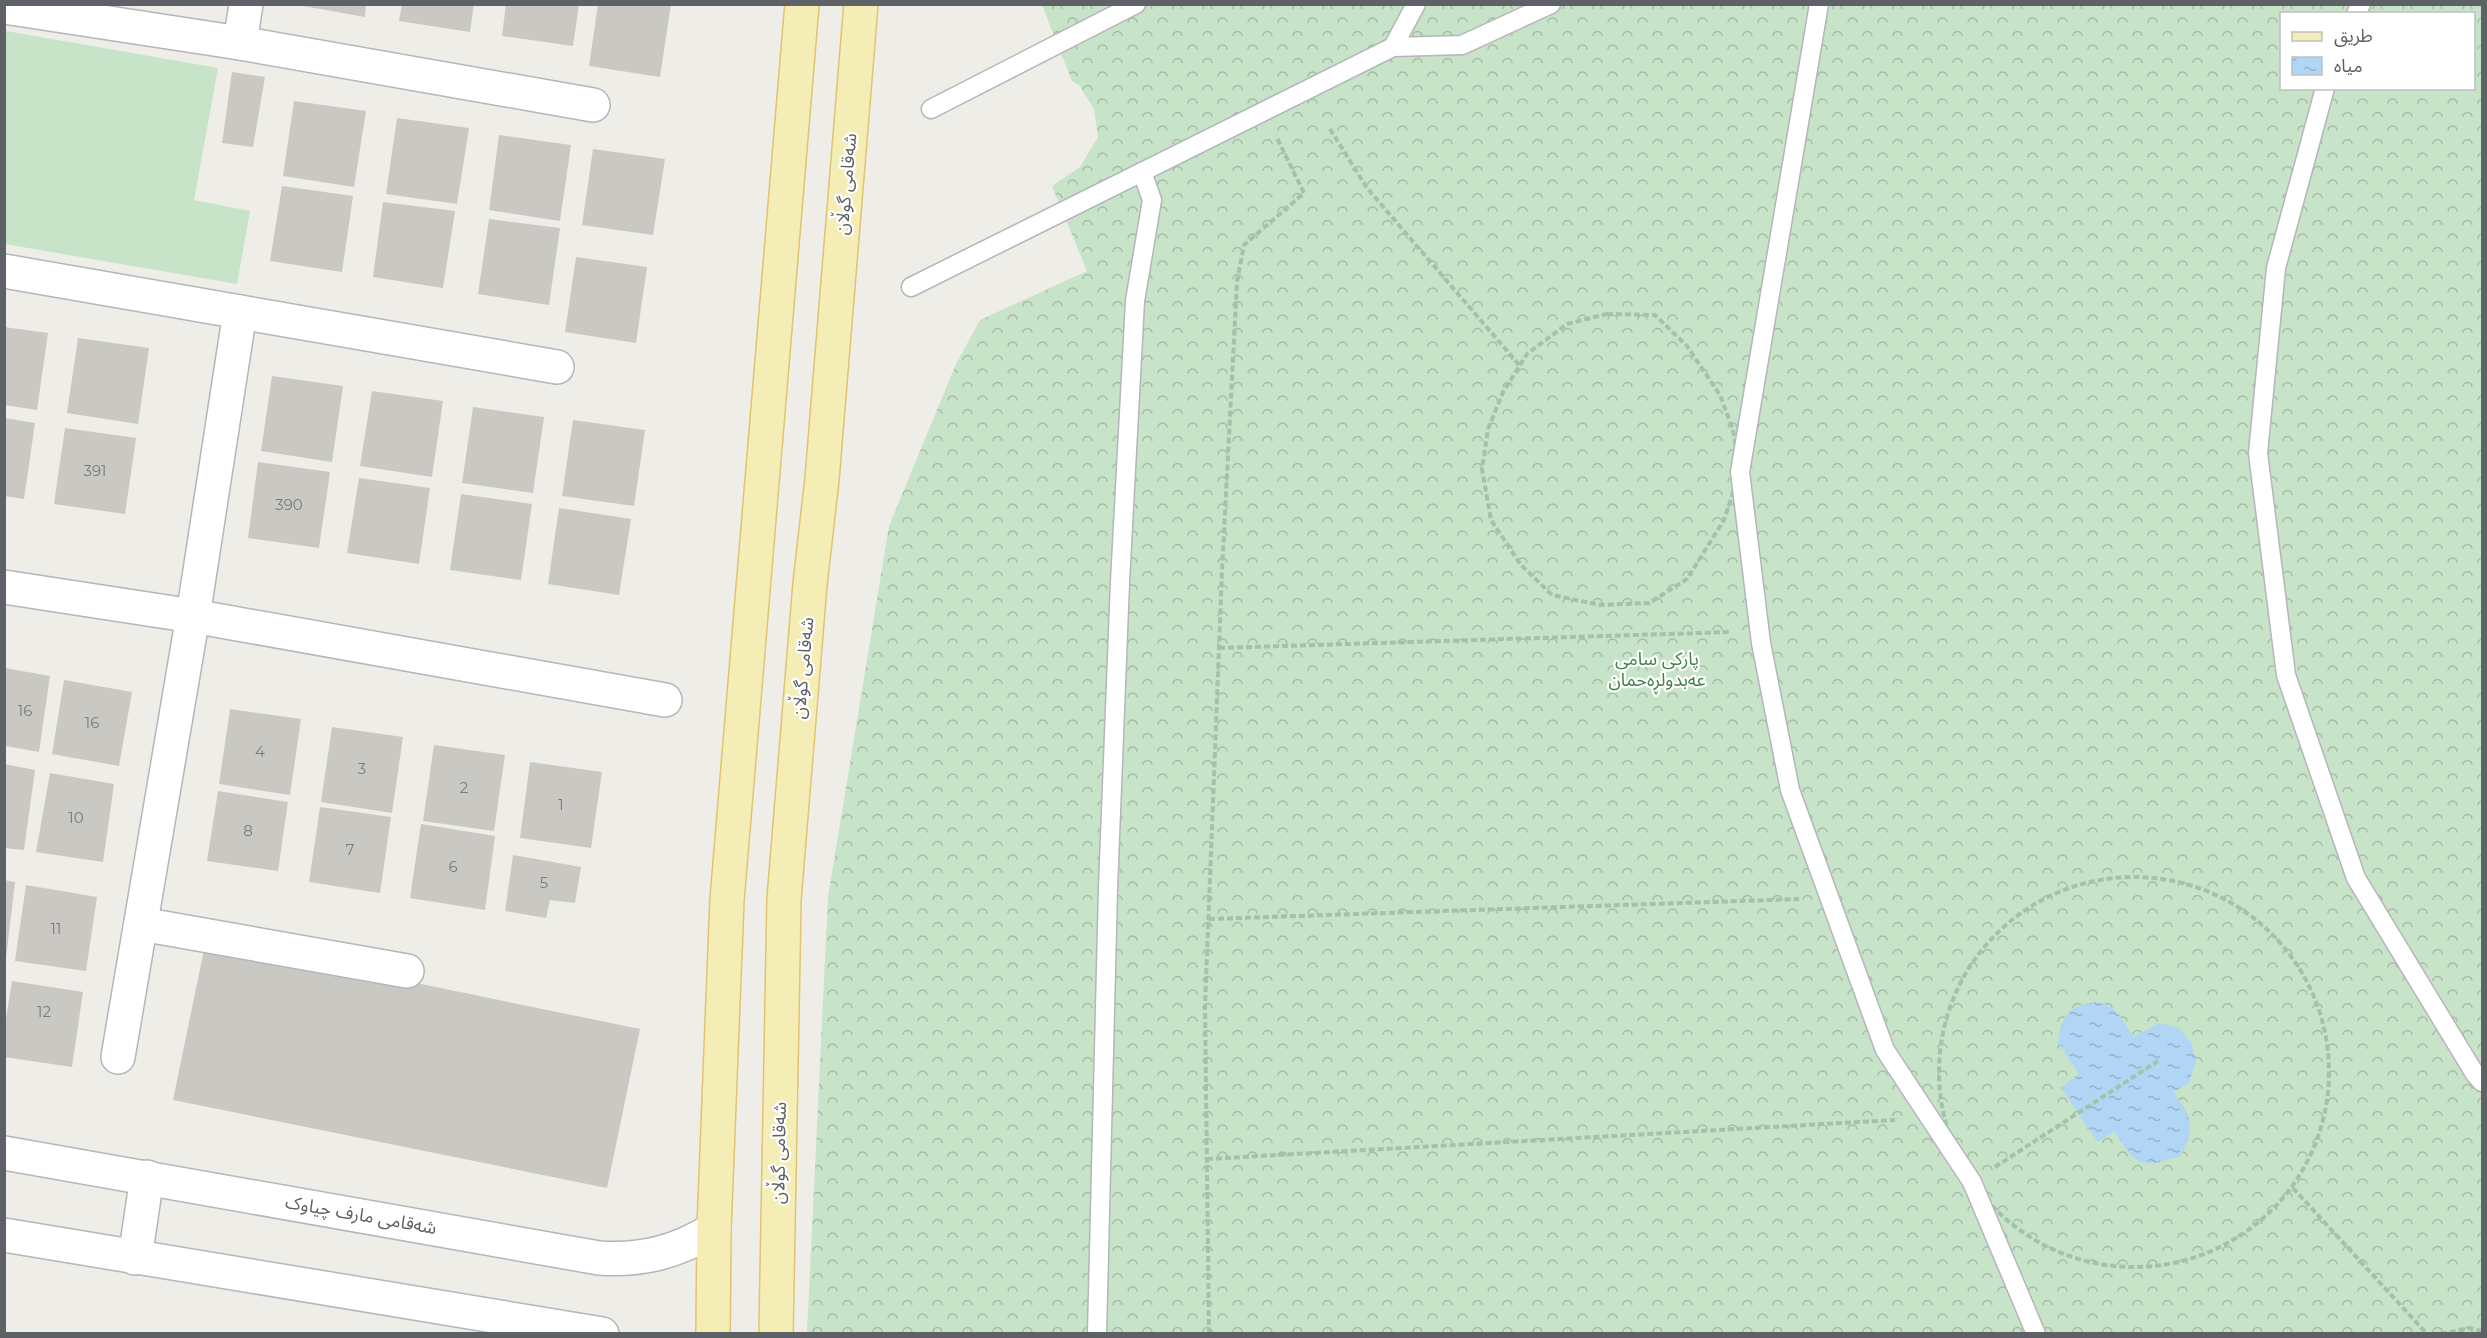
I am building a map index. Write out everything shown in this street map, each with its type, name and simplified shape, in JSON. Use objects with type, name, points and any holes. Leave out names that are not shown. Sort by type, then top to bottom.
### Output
[{"type":"main road","points":[[713,1334],[714,1229],[727,900],[802,4]]},
{"type":"main road","name":"شەقامی گوڵان","points":[[776,1334],[784,899],[810,584],[824,467],[861,4]]},
{"type":"street","points":[[240,43],[246,4]]},
{"type":"street","points":[[4,7],[240,43],[593,105]]},
{"type":"street","points":[[4,271],[557,367]]},
{"type":"street","points":[[118,1057],[193,616],[240,312]]},
{"type":"street","points":[[4,587],[193,616],[665,700]]},
{"type":"street","points":[[141,924],[407,971]]},
{"type":"street","name":"شەقامی مارف چیاوک","points":[[4,1153],[599,1258],[623,1259],[655,1255],[693,1242],[714,1229]]},
{"type":"street","points":[[135,1258],[147,1177]]},
{"type":"street","points":[[4,1236],[602,1334]]},
{"type":"lane","points":[[931,109],[1136,4]]},
{"type":"lane","points":[[1393,47],[1416,4]]},
{"type":"lane","points":[[911,287],[1393,47],[1462,45],[1551,4]]},
{"type":"lane","points":[[1820,4],[1740,472],[1759,631],[1790,790],[1885,1050],[1930,1117],[1977,1179],[2036,1334]]},
{"type":"lane","points":[[2324,90],[2276,268],[2258,453],[2286,675],[2356,878],[2482,1082]]},
{"type":"lane","points":[[1098,1334],[1108,888],[1120,582],[1135,301],[1152,200],[1142,172]]},
{"type":"path","points":[[1209,1334],[1205,1006],[1219,648],[1237,282],[1244,244],[1305,193],[1263,111]]},
{"type":"path","points":[[1330,129],[1367,188],[1520,366]]},
{"type":"path","points":[[1607,314],[1654,315],[1687,346],[1720,394],[1733,430],[1740,472],[1724,520],[1687,579],[1648,603],[1600,605],[1551,595],[1521,564],[1491,520],[1482,469],[1488,429],[1503,392],[1520,366],[1527,354],[1567,324],[1607,314]]},
{"type":"path","points":[[1219,648],[1759,631]]},
{"type":"path","points":[[2104,878],[2170,879],[2232,902],[2283,943],[2318,1000],[2331,1064],[2322,1128],[2293,1188],[2248,1231],[2193,1259],[2131,1267],[2069,1257],[2015,1228],[1977,1179],[1944,1123],[1938,1058],[1954,994],[1989,939],[2042,898],[2104,878]]},
{"type":"path","points":[[1209,919],[1830,898]]},
{"type":"path","points":[[1991,1170],[2158,1061]]},
{"type":"path","points":[[1207,1160],[1930,1117]]},
{"type":"path","points":[[2293,1188],[2427,1334]]},
{"type":"path","points":[[2441,1334],[2469,1328],[2482,1331]]},
{"type":"green space","name":"پارکی سامی عەبدولڕەحمان","points":[[1042,5],[2482,5],[2482,1333],[807,1334],[828,897],[889,526],[956,364],[980,320],[1087,271],[1052,186],[1080,167],[1098,137],[1094,109],[1079,85],[1072,81]]},
{"type":"green space","points":[[6,31],[218,68],[194,200],[250,211],[237,284],[5,244]]},
{"type":"water","points":[[2099,1002],[2115,1011],[2133,1037],[2159,1023],[2179,1028],[2191,1043],[2196,1060],[2189,1083],[2173,1092],[2190,1122],[2189,1136],[2181,1155],[2157,1162],[2141,1162],[2128,1152],[2114,1131],[2098,1142],[2061,1088],[2079,1074],[2058,1042],[2062,1024],[2074,1008]]},
{"type":"building","points":[[292,4],[366,4],[365,17]]},
{"type":"building","points":[[402,4],[474,4],[470,32],[399,21]]},
{"type":"building","points":[[506,4],[579,4],[573,46],[502,36]]},
{"type":"building","points":[[598,4],[671,4],[660,77],[589,66]]},
{"type":"building","points":[[232,72],[265,77],[253,147],[222,143]]},
{"type":"building","points":[[294,101],[366,111],[354,187],[283,176]]},
{"type":"building","points":[[397,118],[469,128],[457,204],[386,194]]},
{"type":"building","points":[[499,135],[571,145],[560,221],[489,210]]},
{"type":"building","points":[[593,149],[665,159],[653,235],[582,225]]},
{"type":"building","points":[[282,186],[353,196],[342,272],[270,261]]},
{"type":"building","points":[[383,202],[455,211],[443,288],[373,277]]},
{"type":"building","points":[[489,219],[560,228],[549,305],[478,294]]},
{"type":"building","points":[[576,257],[647,267],[636,343],[565,332]]},
{"type":"building","points":[[4,327],[48,333],[37,410],[4,405]]},
{"type":"building","points":[[78,338],[149,348],[138,424],[67,413]]},
{"type":"building","points":[[272,376],[343,386],[332,462],[261,451]]},
{"type":"building","points":[[372,391],[443,401],[432,477],[360,466]]},
{"type":"building","points":[[473,407],[544,417],[533,493],[462,483]]},
{"type":"building","points":[[4,418],[35,423],[24,499],[4,496]]},
{"type":"building","points":[[573,420],[645,430],[634,506],[562,496]]},
{"type":"building","points":[[65,428],[136,438],[125,514],[54,504]]},
{"type":"building","points":[[258,462],[330,472],[319,548],[248,538]]},
{"type":"building","points":[[359,478],[430,488],[419,564],[347,553]]},
{"type":"building","points":[[461,494],[532,504],[521,580],[450,570]]},
{"type":"building","points":[[559,508],[631,519],[619,595],[548,584]]},
{"type":"building","points":[[5,668],[50,676],[39,752],[5,746]]},
{"type":"building","points":[[64,680],[132,692],[119,766],[52,754]]},
{"type":"building","points":[[230,709],[301,719],[290,795],[219,784]]},
{"type":"building","points":[[332,727],[403,737],[392,813],[321,802]]},
{"type":"building","points":[[434,745],[505,755],[494,831],[423,821]]},
{"type":"building","points":[[530,762],[602,772],[591,848],[520,838]]},
{"type":"building","points":[[4,764],[35,770],[24,850],[4,848]]},
{"type":"building","points":[[50,773],[114,784],[103,862],[36,852]]},
{"type":"building","points":[[218,791],[288,802],[278,871],[207,861]]},
{"type":"building","points":[[320,807],[391,817],[380,893],[309,882]]},
{"type":"building","points":[[421,824],[495,836],[485,910],[410,898]]},
{"type":"building","points":[[513,855],[581,867],[575,903],[550,900],[546,918],[505,911]]},
{"type":"building","points":[[4,880],[15,882],[6,958],[4,958]]},
{"type":"building","points":[[26,885],[97,897],[86,971],[15,961]]},
{"type":"building","points":[[206,940],[640,1029],[607,1188],[173,1100]]},
{"type":"building","points":[[12,981],[83,992],[72,1067],[4,1057],[4,1031]]}]
